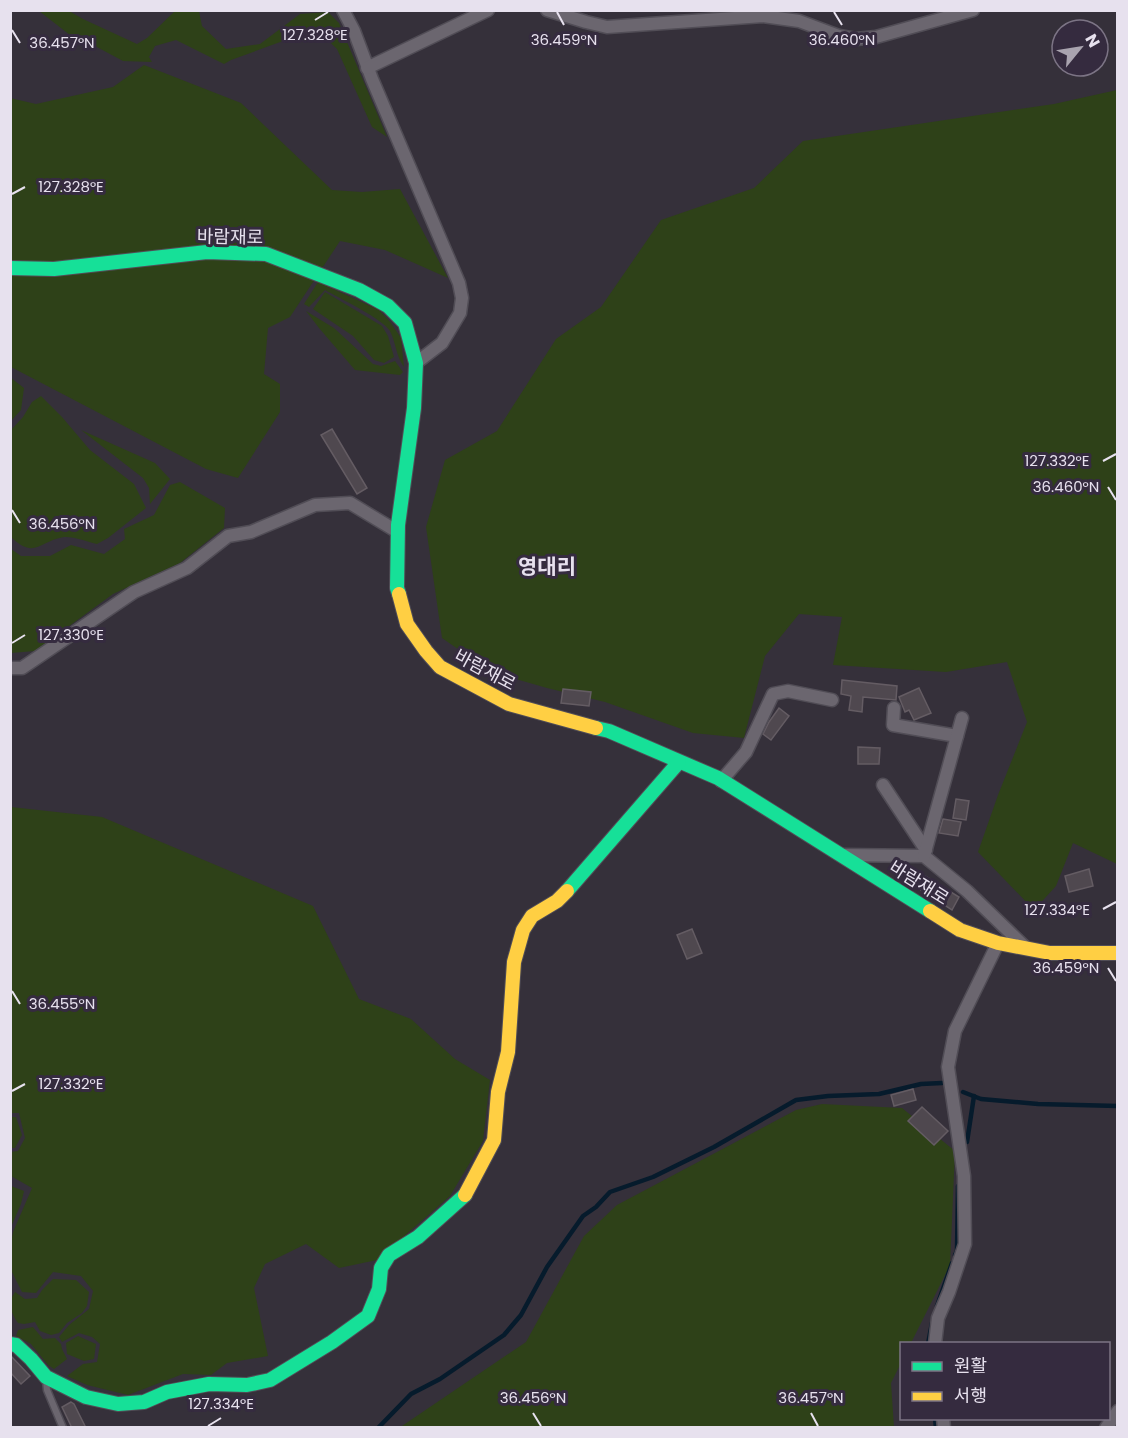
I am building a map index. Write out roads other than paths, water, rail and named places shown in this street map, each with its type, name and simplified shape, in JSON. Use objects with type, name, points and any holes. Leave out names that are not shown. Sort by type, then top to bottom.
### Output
[{"type":"street","points":[[343,10],[354,31],[367,68],[459,283],[462,298],[460,313],[442,343],[416,363]]},
{"type":"street","points":[[367,68],[488,10]]},
{"type":"street","points":[[547,10],[607,27],[763,16],[799,21],[839,36],[856,39],[876,37],[973,10]]},
{"type":"street","name":"바람재로","points":[[10,268],[54,269],[207,252],[266,254],[359,290],[388,306],[405,323],[416,363],[414,408],[398,532],[397,588],[407,624],[440,667],[509,704],[609,731],[721,781],[960,930],[998,943],[1050,953],[1118,953]]},
{"type":"street","points":[[10,668],[22,668],[134,592],[188,568],[228,536],[251,532],[315,505],[350,503],[398,532]]},
{"type":"street","points":[[721,781],[746,752],[773,694],[788,691],[832,700]]},
{"type":"street","points":[[894,708],[892,725],[957,736]]},
{"type":"street","points":[[925,853],[962,718]]},
{"type":"street","points":[[10,1344],[16,1345],[46,1377],[86,1397],[118,1404],[144,1402],[167,1392],[209,1383],[247,1385],[270,1380],[332,1342],[368,1316],[379,1290],[381,1268],[388,1255],[418,1237],[464,1196],[494,1140],[498,1092],[508,1052],[514,962],[523,930],[532,915],[556,901],[576,881],[679,762]]},
{"type":"street","points":[[883,784],[925,853],[1027,948]]},
{"type":"street","points":[[840,855],[925,853]]},
{"type":"street","points":[[935,1342],[938,1318],[965,1244],[964,1176],[948,1067],[955,1030],[998,943]]},
{"type":"street","points":[[1106,1428],[1118,1411]]},
{"type":"lane","points":[[46,1377],[47,1390],[63,1428]]},
{"type":"waterway","points":[[378,1428],[411,1394],[440,1379],[504,1335],[521,1315],[547,1267],[583,1216],[596,1207],[610,1192],[653,1177],[714,1147],[796,1100],[879,1094],[921,1084],[942,1083]]},
{"type":"waterway","points":[[963,1092],[981,1099],[1038,1104],[1118,1106]]},
{"type":"waterway","points":[[967,1142],[974,1096]]},
{"type":"waterway","points":[[955,1255],[957,1251],[958,1186]]},
{"type":"waterway","points":[[937,1306],[952,1263]]},
{"type":"waterway","points":[[928,1342],[932,1323]]},
{"type":"waterway","points":[[935,1420],[936,1428]]},
{"type":"district","name":"영대리","points":[[547,567]]}]
